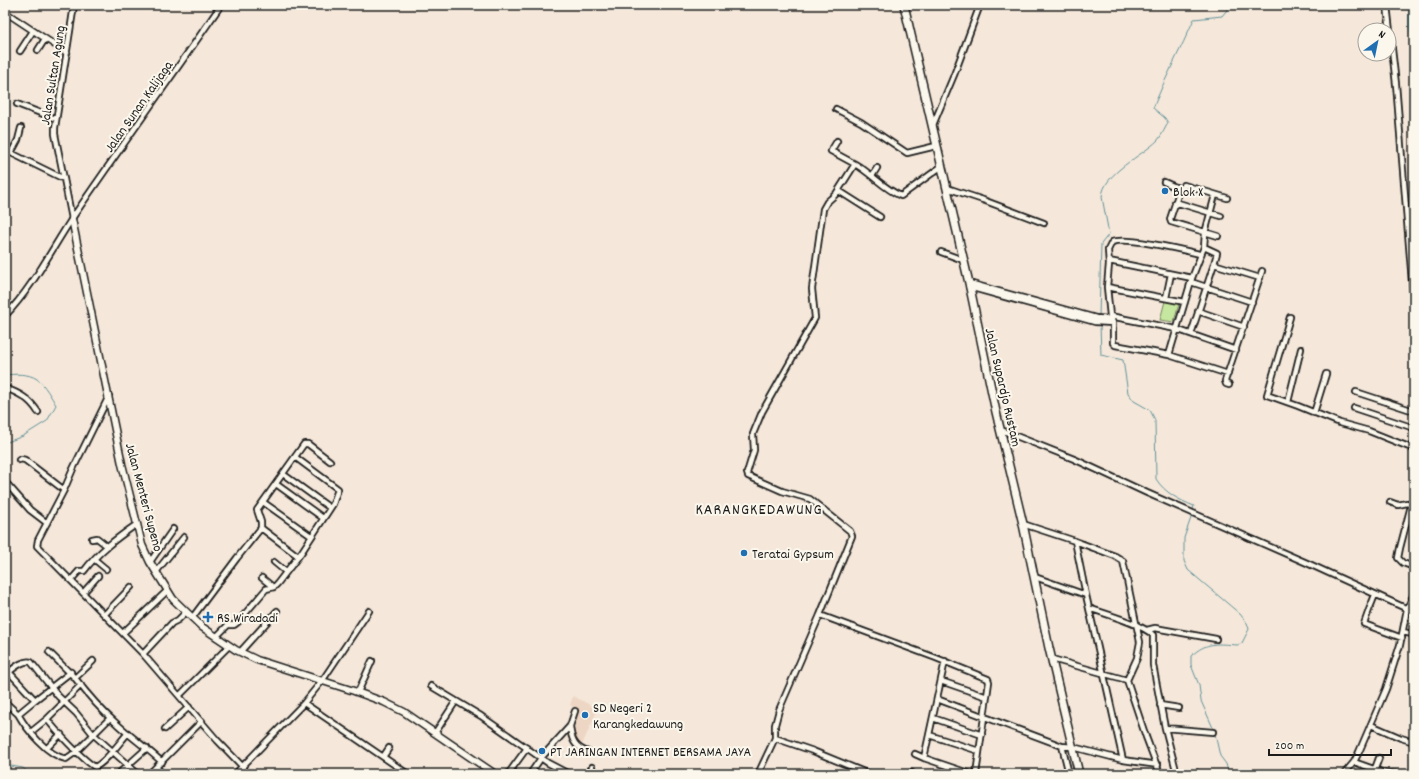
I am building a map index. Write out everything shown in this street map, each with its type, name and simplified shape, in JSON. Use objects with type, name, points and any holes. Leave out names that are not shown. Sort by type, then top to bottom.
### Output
[{"type":"highway","name":"Jalan Supardjo Rustam","points":[[904,5],[936,146],[942,166],[1079,774]]},
{"type":"main road","name":"Jalan Menteri Supeno","points":[[72,219],[128,490],[142,545],[150,562],[173,599],[192,618],[216,637],[240,652],[257,660],[358,692],[384,702],[404,712],[496,774]]},
{"type":"street","name":"Jalan Sultan Agung","points":[[72,219],[55,134],[74,5]]},
{"type":"street","name":"Jalan Sunan Kalijaga","points":[[6,313],[31,285],[72,219],[221,5]]},
{"type":"street","points":[[932,127],[954,75],[980,5]]},
{"type":"street","points":[[1387,5],[1396,84],[1412,265],[1414,307]]},
{"type":"street","points":[[5,12],[67,53]]},
{"type":"street","points":[[20,51],[32,31]]},
{"type":"street","points":[[38,50],[45,39]]},
{"type":"street","points":[[17,104],[56,119]]},
{"type":"street","points":[[836,109],[860,122],[908,154],[936,146]]},
{"type":"street","points":[[11,153],[18,140],[21,128]]},
{"type":"street","points":[[837,141],[831,151],[866,170],[899,196],[903,196],[942,166]]},
{"type":"street","points":[[5,150],[64,179]]},
{"type":"street","points":[[758,774],[775,738],[775,725],[779,710],[820,615],[851,539],[852,532],[810,499],[773,487],[749,476],[747,473],[754,450],[753,434],[760,418],[815,318],[812,289],[823,209],[827,202],[839,191],[855,164]]},
{"type":"street","points":[[872,176],[877,168]]},
{"type":"street","points":[[1164,182],[1180,189]]},
{"type":"street","points":[[1218,236],[1170,221],[1180,189],[1185,185],[1227,198]]},
{"type":"street","points":[[947,188],[1044,223]]},
{"type":"street","points":[[839,191],[880,217]]},
{"type":"street","points":[[1169,355],[1191,280],[1204,247],[1205,233],[1215,195]]},
{"type":"street","points":[[1175,202],[1221,216]]},
{"type":"street","points":[[1200,254],[1161,246],[1119,240],[1112,242],[1108,250],[1109,261],[1107,287],[1113,342],[1115,345],[1169,355],[1228,374]]},
{"type":"street","points":[[1191,334],[1217,253],[1204,247]]},
{"type":"street","points":[[941,252],[963,260]]},
{"type":"street","points":[[1109,261],[1171,274],[1252,302]]},
{"type":"street","points":[[1214,264],[1260,278]]},
{"type":"street","points":[[1228,384],[1225,382],[1262,270]]},
{"type":"street","points":[[1166,298],[1171,274]]},
{"type":"street","points":[[969,285],[1096,320],[1102,321],[1111,319],[1176,329],[1236,350]]},
{"type":"street","points":[[1107,287],[1185,302]]},
{"type":"street","points":[[1198,311],[1244,327]]},
{"type":"street","points":[[1290,317],[1267,395],[1340,423],[1369,431],[1414,449]]},
{"type":"street","points":[[1288,402],[1301,349]]},
{"type":"street","points":[[1314,413],[1326,374]]},
{"type":"street","points":[[5,388],[25,397],[38,412]]},
{"type":"street","points":[[1356,392],[1414,411]]},
{"type":"street","points":[[109,396],[64,490],[38,540],[37,546],[143,654],[243,767]]},
{"type":"street","points":[[1354,408],[1414,428]]},
{"type":"street","points":[[1001,430],[1074,458],[1414,612]]},
{"type":"street","points":[[192,618],[261,528],[258,510],[306,443],[330,461]]},
{"type":"street","points":[[216,637],[228,625],[234,625],[238,622],[266,589],[275,586],[298,556],[334,500],[338,489],[295,457]]},
{"type":"street","points":[[19,460],[25,460],[64,490]]},
{"type":"street","points":[[283,474],[330,508]]},
{"type":"street","points":[[276,484],[323,518]]},
{"type":"street","points":[[8,485],[30,510],[47,523]]},
{"type":"street","points":[[1414,494],[1413,503],[1398,558],[1403,563],[1414,567]]},
{"type":"street","points":[[264,502],[311,536]]},
{"type":"street","points":[[1390,502],[1398,505],[1413,503]]},
{"type":"street","points":[[71,580],[78,572],[84,571],[107,546],[137,524]]},
{"type":"street","points":[[1023,524],[1075,541],[1115,556],[1123,561],[1137,626],[1139,649],[1127,680],[1160,773],[1167,774]]},
{"type":"street","points":[[261,528],[298,556]]},
{"type":"street","points":[[150,562],[173,529]]},
{"type":"street","points":[[156,572],[184,537]]},
{"type":"street","points":[[92,539],[97,538],[107,546]]},
{"type":"street","points":[[1075,541],[1123,760]]},
{"type":"street","points":[[94,559],[106,569]]},
{"type":"street","points":[[274,562],[286,572]]},
{"type":"street","points":[[83,593],[98,576]]},
{"type":"street","points":[[1034,577],[1086,595]]},
{"type":"street","points":[[262,578],[273,587]]},
{"type":"street","points":[[105,614],[131,586]]},
{"type":"street","points":[[122,633],[167,591]]},
{"type":"street","points":[[1344,774],[1354,762],[1371,725],[1390,676],[1402,638],[1408,609],[1414,594]]},
{"type":"street","points":[[1375,595],[1364,623],[1365,625],[1402,638]]},
{"type":"street","points":[[1089,608],[1148,630],[1153,635],[1153,665],[1165,728],[1177,774]]},
{"type":"street","points":[[240,652],[277,611]]},
{"type":"street","points":[[235,774],[304,703],[322,681],[369,611]]},
{"type":"street","points":[[143,654],[172,623],[178,620],[186,612]]},
{"type":"street","points":[[820,615],[988,679],[987,697],[976,774]]},
{"type":"street","points":[[1148,630],[1155,628],[1216,639]]},
{"type":"street","points":[[1403,632],[1412,634]]},
{"type":"street","points":[[180,695],[229,646]]},
{"type":"street","points":[[49,652],[71,672],[110,718],[162,762]]},
{"type":"street","points":[[1052,659],[1127,680]]},
{"type":"street","points":[[35,700],[7,673],[29,661],[93,734],[138,774]]},
{"type":"street","points":[[76,678],[93,661]]},
{"type":"street","points":[[358,692],[372,661]]},
{"type":"street","points":[[924,758],[945,662]]},
{"type":"street","points":[[18,714],[71,672]]},
{"type":"street","points":[[941,681],[987,697]]},
{"type":"street","points":[[31,732],[47,719],[81,685]]},
{"type":"street","points":[[432,686],[495,725],[542,758],[569,774]]},
{"type":"street","points":[[937,699],[1062,746],[1073,747],[1123,760],[1158,765]]},
{"type":"street","points":[[434,733],[456,701]]},
{"type":"street","points":[[5,702],[18,714],[31,732],[47,748],[66,759],[110,718]]},
{"type":"street","points":[[304,703],[408,774]]},
{"type":"street","points":[[1160,705],[1179,708]]},
{"type":"street","points":[[165,729],[190,706]]},
{"type":"street","points":[[530,774],[570,726],[575,712]]},
{"type":"street","points":[[933,718],[982,735]]},
{"type":"street","points":[[47,719],[95,767],[128,734]]},
{"type":"street","points":[[149,774],[202,721]]},
{"type":"street","points":[[1371,725],[1414,742]]},
{"type":"street","points":[[570,726],[574,744],[582,750],[588,752]]},
{"type":"street","points":[[1165,728],[1213,732]]},
{"type":"street","points":[[47,748],[61,734]]},
{"type":"street","points":[[929,735],[979,751]]},
{"type":"street","points":[[775,738],[813,751],[869,774]]},
{"type":"street","points":[[1062,746],[1069,774]]},
{"type":"street","points":[[118,774],[147,748]]},
{"type":"street","points":[[383,757],[389,748]]},
{"type":"street","points":[[508,774],[527,748]]},
{"type":"street","points":[[915,754],[971,774]]},
{"type":"street","points":[[1374,772],[1379,758]]},
{"type":"street","points":[[1354,762],[1374,772],[1399,774]]},
{"type":"street","points":[[156,767],[163,774]]},
{"type":"street","points":[[588,774],[592,767]]},
{"type":"shaded area","name":"SD Negeri 2 Karangkedawung","points":[[573,696],[598,709],[582,745],[575,740],[573,721],[577,709],[570,705]]},
{"type":"green space","points":[[1165,301],[1179,304],[1174,322],[1160,320]]},
{"type":"waterway","points":[[1099,317],[1101,244],[1109,234],[1102,197],[1104,188],[1116,173],[1158,140],[1168,123],[1165,118],[1153,108],[1194,19],[1222,16],[1231,5]]},
{"type":"waterway","points":[[1412,5],[1412,26],[1414,34]]},
{"type":"waterway","points":[[1100,324],[1101,355],[1123,360],[1128,393],[1134,401],[1150,410],[1155,420],[1156,479],[1173,496],[1194,506],[1192,512]]},
{"type":"waterway","points":[[5,375],[26,375],[37,379],[40,381],[56,405],[47,421],[23,436],[5,443]]},
{"type":"waterway","points":[[1192,515],[1184,538],[1184,561],[1188,570],[1240,614],[1247,623],[1249,629],[1242,643],[1238,645],[1213,644],[1202,648],[1191,656],[1191,665],[1199,685],[1201,701],[1214,730]]},
{"type":"waterway","points":[[5,548],[5,556]]},
{"type":"waterway","points":[[1215,734],[1220,756],[1226,764],[1229,774]]},
{"type":"waterway","points":[[5,765],[23,768],[30,774]]},
{"type":"place","name":"Blok X","points":[[1165,191]]},
{"type":"place","name":"Teratai Gypsum","points":[[744,553]]},
{"type":"place","name":"RS Wiradadi","points":[[208,617]]},
{"type":"place","name":"SD Negeri 2 Karangkedawung","points":[[585,715]]},
{"type":"place","name":"PT JARINGAN INTERNET BERSAMA JAYA","points":[[542,751]]},
{"type":"district","name":"KARANGKEDAWUNG","points":[[759,508]]}]
